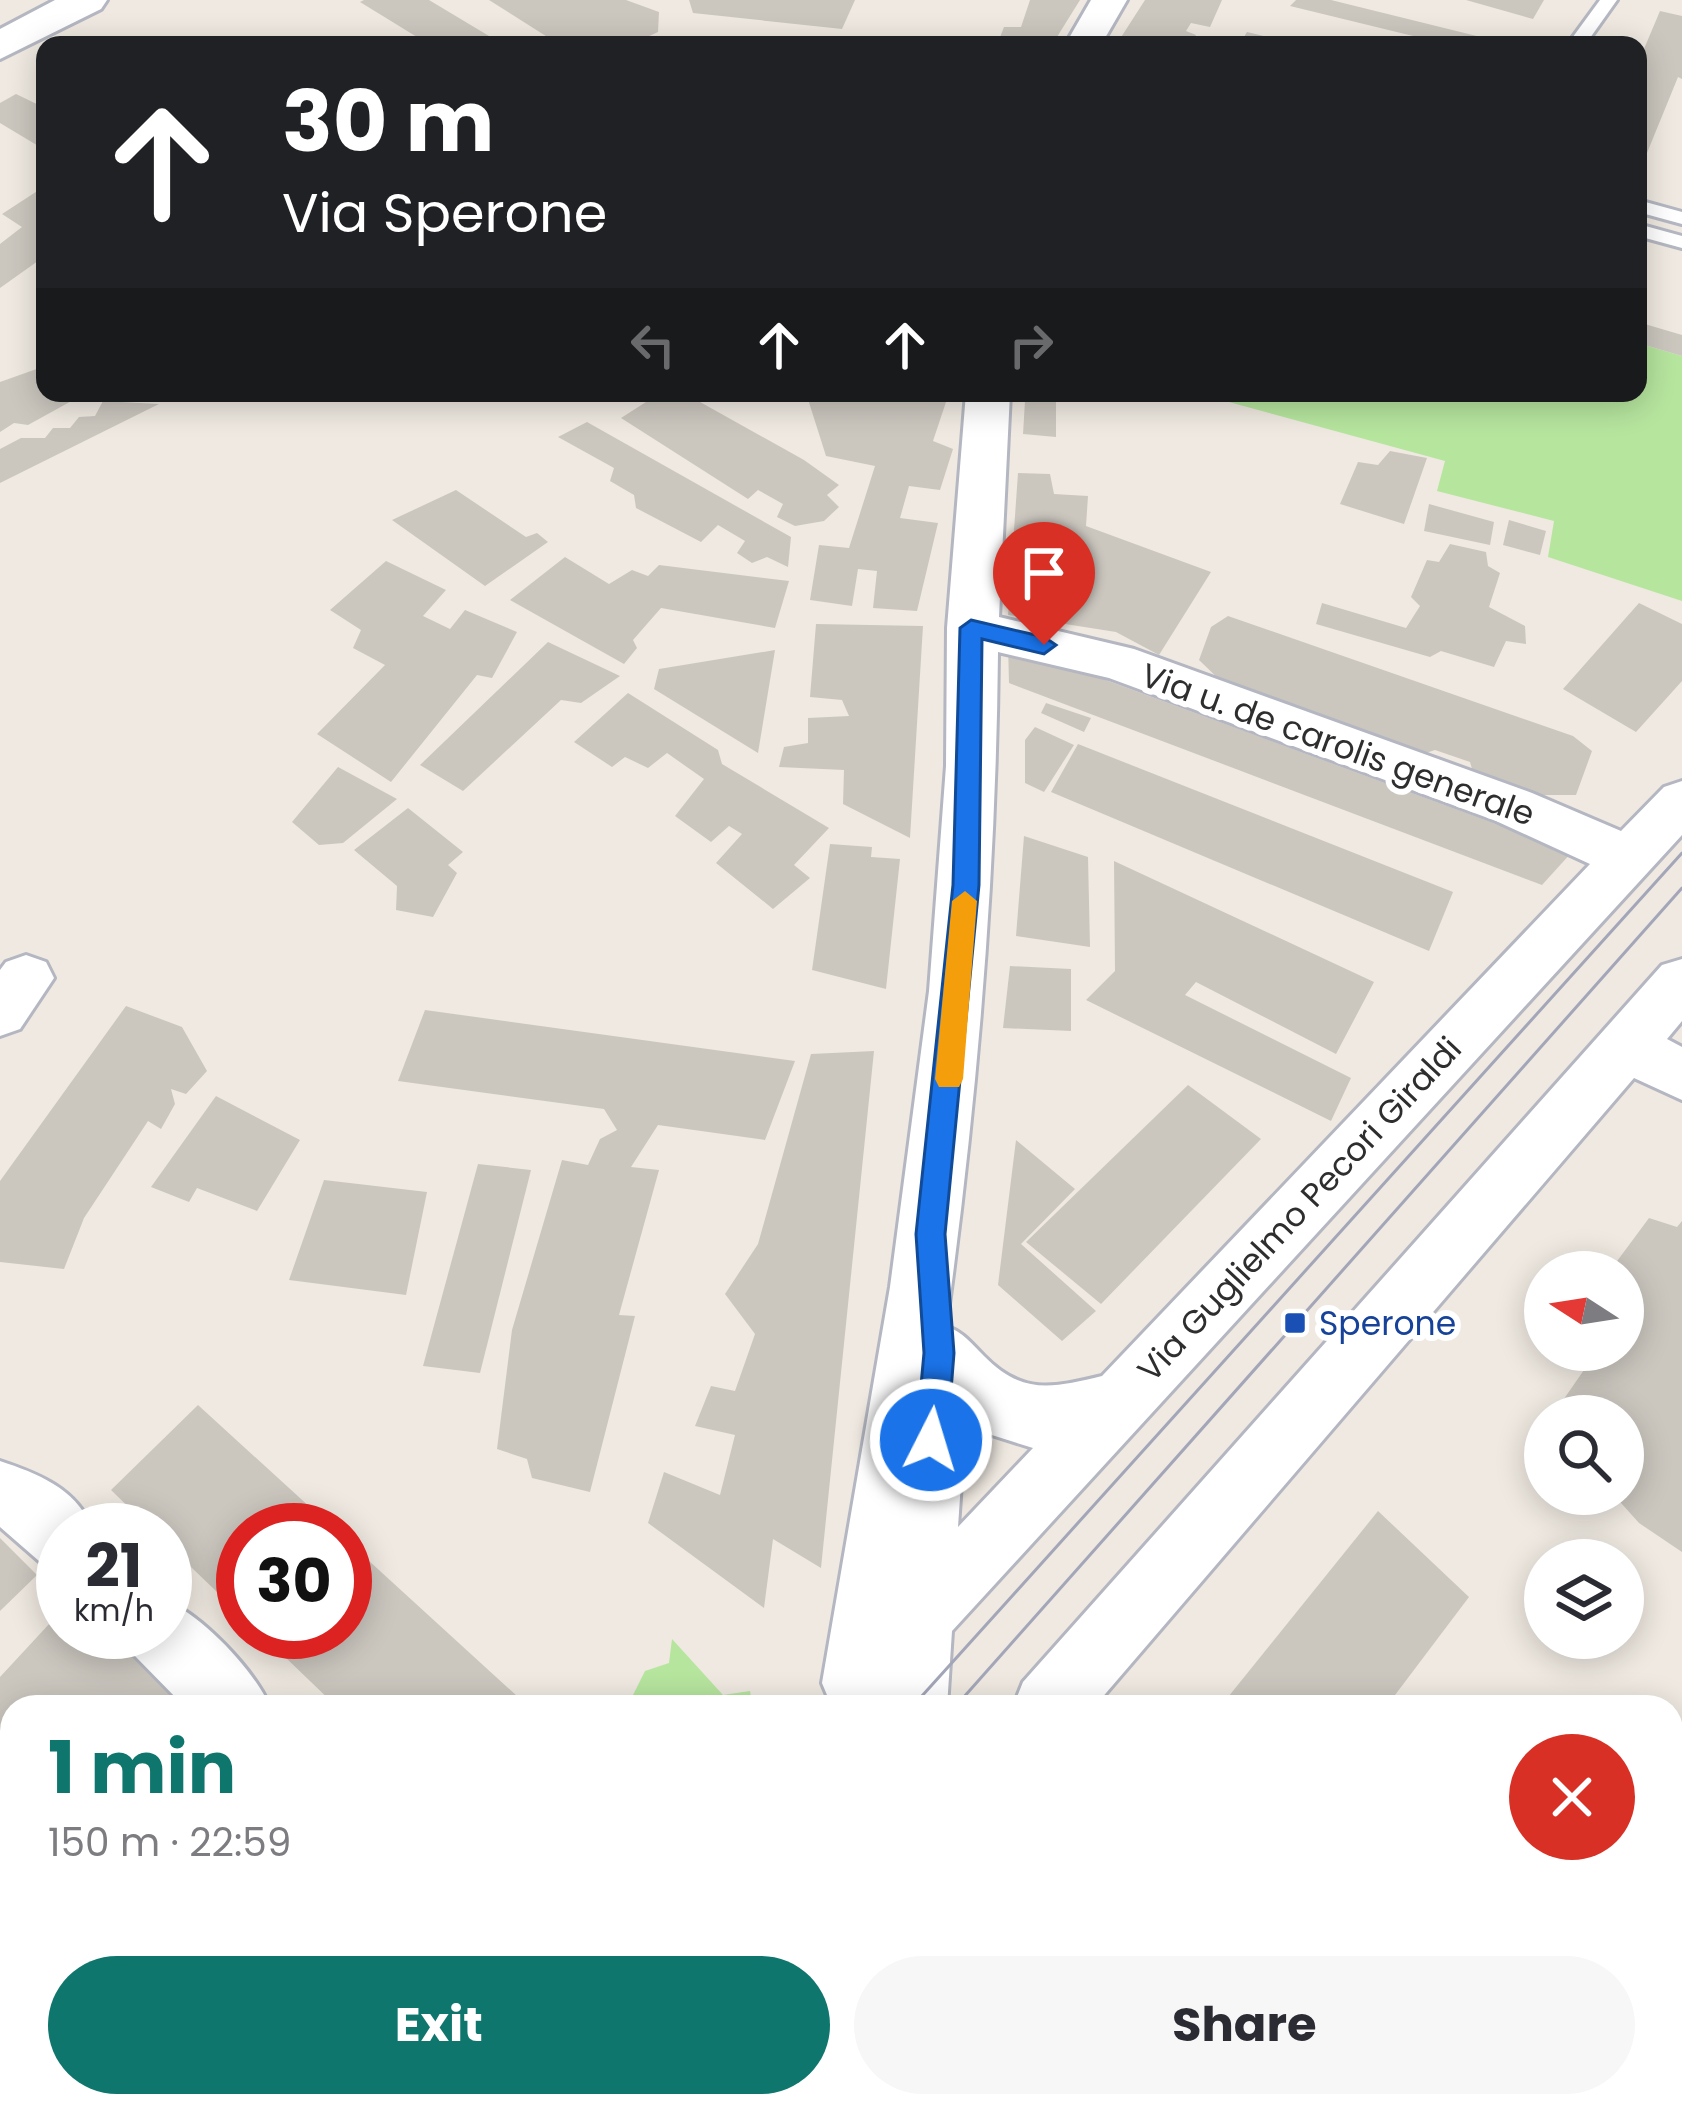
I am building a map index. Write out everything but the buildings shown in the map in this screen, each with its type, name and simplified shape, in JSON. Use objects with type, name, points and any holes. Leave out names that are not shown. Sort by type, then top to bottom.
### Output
[{"type":"main road","points":[[0,46],[86,0]]},
{"type":"street","points":[[1088,36],[1109,0]]},
{"type":"street","points":[[872,1695],[931,1234],[966,885],[976,495],[987,402]]},
{"type":"street","name":"Via u. de carolis generale","points":[[971,628],[1118,662],[1514,807],[1629,859]]},
{"type":"street","name":"Via Guglielmo Pecori Giraldi","points":[[916,1616],[1682,801]]},
{"type":"street","points":[[1059,1695],[1682,982]]},
{"type":"street","points":[[1627,1046],[1682,1075]]},
{"type":"street","points":[[874,1695],[916,1616],[939,1353],[931,1234]]},
{"type":"street","points":[[939,1353],[983,1402],[1022,1418],[1056,1419],[1117,1402]]},
{"type":"street","points":[[0,1494],[28,1502],[36,1510]]},
{"type":"street","points":[[186,1659],[223,1695]]},
{"type":"lane","points":[[1583,36],[1609,0]]},
{"type":"lane","points":[[1647,209],[1677,217],[1682,191]]},
{"type":"lane","points":[[1647,232],[1682,242]]},
{"type":"green space","points":[[1647,346],[1682,356],[1682,601],[1548,557],[1554,521],[1437,491],[1445,461],[1229,402],[1647,402]]},
{"type":"green space","points":[[672,1639],[723,1695],[633,1695],[645,1671],[669,1663]]},
{"type":"tram line","points":[[923,1695],[1682,853]]},
{"type":"tram line","points":[[966,1695],[1682,888]]},
{"type":"slow traffic","points":[[949,1079],[965,901]]},
{"type":"place","name":"Sperone","points":[[1295,1323]]},
{"type":"route","points":[[931,1440],[939,1353],[931,1234],[944,1142],[966,885],[971,628],[1044,645]]}]
